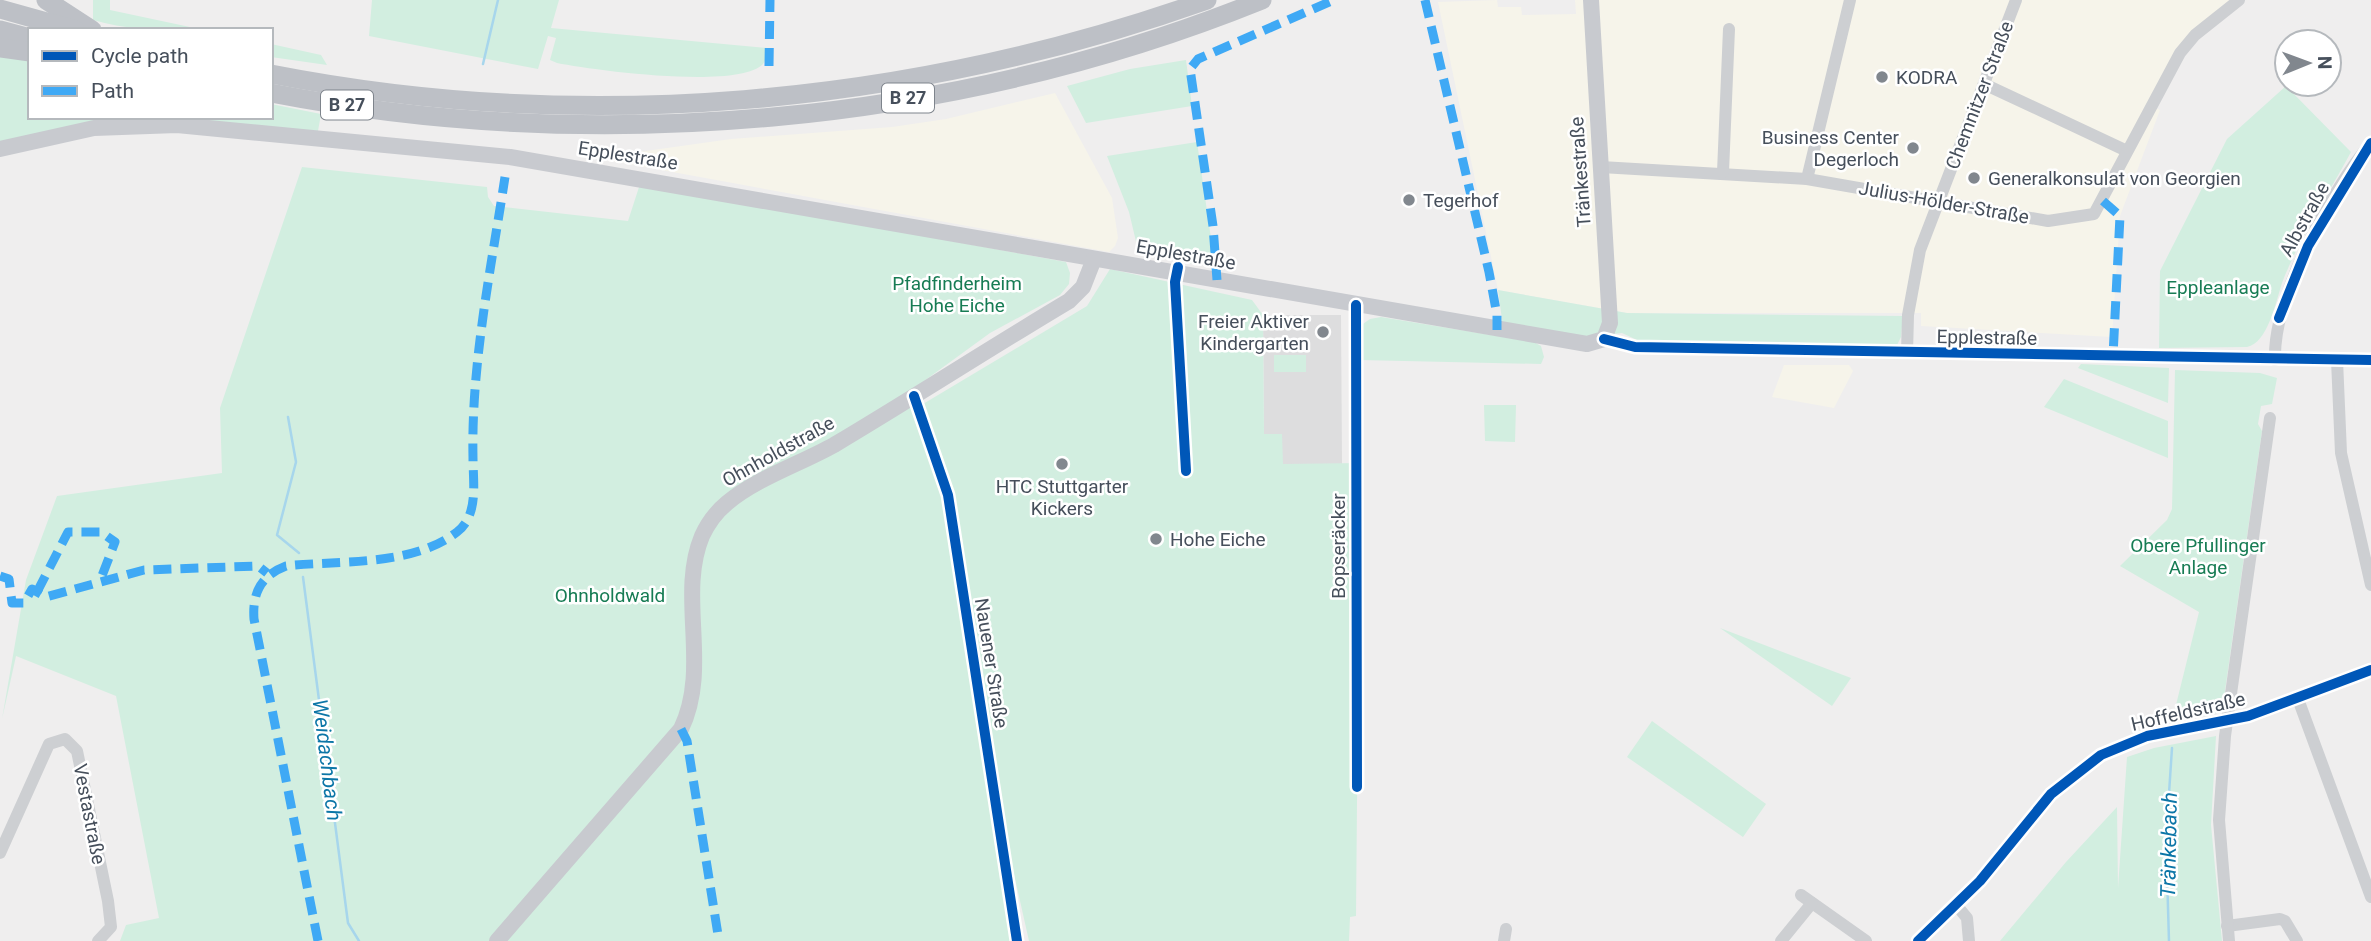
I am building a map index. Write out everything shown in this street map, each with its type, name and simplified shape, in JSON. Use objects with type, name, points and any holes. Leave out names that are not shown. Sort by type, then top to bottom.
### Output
[{"type":"highway","points":[[46,0],[89,28]]},
{"type":"highway","name":"B 27","points":[[543,114],[706,103],[896,81],[1055,48],[1207,0]]},
{"type":"highway","name":"B 27","points":[[273,93],[380,110],[516,112],[660,123],[758,118],[935,93],[1074,62],[1155,38],[1262,0]]},
{"type":"highway","points":[[0,9],[68,28]]},
{"type":"highway","points":[[0,30],[28,37]]},
{"type":"highway","points":[[0,48],[28,52]]},
{"type":"highway","name":"B 27","points":[[273,74],[516,112]]},
{"type":"main road","name":"Tränkestraße","points":[[1591,0],[1610,316],[1609,333],[1604,339]]},
{"type":"main road","name":"Epplestraße","points":[[0,149],[94,128],[177,125],[510,157],[608,172],[1572,343],[1598,342],[1604,339]]},
{"type":"main road","name":"Ohnholdstraße","points":[[498,941],[681,729],[688,716],[695,681],[695,562],[709,523],[728,502],[743,492],[803,463],[1069,301],[1083,287],[1094,259]]},
{"type":"street","points":[[1807,179],[1850,0]]},
{"type":"street","name":"Chemnitzer Straße","points":[[1907,352],[1913,280],[1938,200],[2016,0]]},
{"type":"street","name":"Julius-Hölder-Straße","points":[[1601,167],[1723,172],[1807,179],[2048,221],[2094,214],[2180,53],[2195,35],[2239,0]]},
{"type":"street","points":[[1723,172],[1729,29]]},
{"type":"street","points":[[1984,83],[2127,151]]},
{"type":"street","name":"Albstraße","points":[[2275,360],[2279,318],[2290,284],[2323,218],[2371,143]]},
{"type":"street","name":"Bopseräcker","points":[[1356,305],[1357,787]]},
{"type":"street","name":"Epplestraße","points":[[1604,339],[1635,347],[2371,360]]},
{"type":"street","points":[[2337,359],[2341,453],[2371,585]]},
{"type":"street","name":"Nauener Straße","points":[[914,396],[948,495],[1017,941]]},
{"type":"street","points":[[2229,941],[2218,820],[2227,721],[2270,418]]},
{"type":"street","name":"Hoffeldstraße","points":[[1918,941],[1957,906],[2037,810],[2085,766],[2123,744],[2147,736],[2227,721],[2298,699],[2371,670]]},
{"type":"street","points":[[2298,699],[2371,897]]},
{"type":"street","name":"Vestastraße","points":[[0,853],[49,744],[65,739],[77,751],[108,901],[111,928],[99,941]]},
{"type":"street","points":[[1801,895],[1866,941]]},
{"type":"street","points":[[1781,941],[1812,903]]},
{"type":"street","points":[[1957,906],[1967,918],[1969,941]]},
{"type":"street","points":[[2227,926],[2280,919],[2285,921],[2297,941]]},
{"type":"shaded area","points":[[1497,0],[1498,7],[1521,7],[1522,15],[1576,14],[1575,0],[2239,0],[2195,35],[2150,105],[2160,110],[2120,216],[2112,337],[1921,326],[1921,313],[1627,313],[1498,290],[1438,2]]},
{"type":"shaded area","points":[[1055,93],[1112,198],[1118,238],[1109,252],[596,158],[731,139],[892,127],[946,119]]},
{"type":"shaded area","points":[[1263,315],[1341,315],[1342,464],[1283,464],[1264,435]]},
{"type":"shaded area","points":[[1784,365],[1849,365],[1853,371],[1834,408],[1772,397]]},
{"type":"green space","points":[[93,0],[110,0],[110,10],[195,28],[134,28],[93,20]]},
{"type":"green space","points":[[372,0],[559,0],[551,28],[767,48],[767,54],[763,64],[749,72],[726,76],[664,76],[557,63],[550,60],[556,38],[548,36],[538,69],[369,36]]},
{"type":"green space","points":[[273,44],[321,55],[327,65],[273,57]]},
{"type":"green space","points":[[0,52],[28,56],[28,119],[119,119],[0,142]]},
{"type":"green space","points":[[1186,60],[1192,106],[1086,123],[1067,86],[1130,69]]},
{"type":"green space","name":"Eppleanlage","points":[[2273,98],[2298,98],[2351,152],[2297,250],[2266,330],[2260,338],[2247,347],[2159,348],[2160,271],[2227,139]]},
{"type":"green space","points":[[273,104],[321,114],[318,131],[139,119],[273,119]]},
{"type":"green space","points":[[1197,142],[1214,259],[1201,259],[1195,264],[1139,254],[1129,212],[1107,156]]},
{"type":"green space","name":"Ohnholdwald","points":[[302,167],[487,187],[488,197],[494,206],[628,221],[640,184],[1066,262],[1070,273],[1069,284],[1060,295],[990,333],[909,392],[936,461],[923,404],[1087,306],[1110,269],[1252,300],[1263,315],[1264,434],[1282,434],[1283,464],[1360,463],[1356,916],[1350,917],[1349,941],[1029,941],[1007,843],[1012,941],[120,941],[126,925],[159,918],[116,696],[16,656],[2,719],[26,580],[57,496],[222,473],[220,408]]},
{"type":"green space","points":[[1498,290],[1627,313],[1903,316],[1901,337],[1897,345],[1887,346],[1655,343],[1637,340],[1622,333],[1577,338],[1503,327]]},
{"type":"green space","points":[[1381,317],[1534,342],[1541,346],[1544,357],[1541,364],[1360,360],[1360,326],[1370,319]]},
{"type":"green space","points":[[1274,355],[1306,355],[1306,372],[1274,372]]},
{"type":"green space","points":[[2081,364],[2169,368],[2168,403],[2078,368]]},
{"type":"green space","name":"Obere Pfullinger Anlage","points":[[2175,370],[2260,373],[2277,378],[2272,404],[2261,406],[2258,424],[2262,431],[2222,712],[2172,721],[2199,612],[2120,566],[2167,520],[2172,509]]},
{"type":"green space","points":[[2064,379],[2168,421],[2168,458],[2044,407]]},
{"type":"green space","points":[[1484,405],[1516,405],[1515,442],[1485,441]]},
{"type":"green space","points":[[1720,628],[1851,678],[1832,706]]},
{"type":"green space","points":[[1652,721],[1766,804],[1743,837],[1627,757]]},
{"type":"green space","points":[[2216,736],[2211,825],[2222,941],[2000,941],[2066,862],[2117,807],[2118,888],[2127,757],[2154,748]]},
{"type":"waterway","name":"Weidachbach","points":[[483,64],[498,0]]},
{"type":"waterway","name":"Weidachbach","points":[[288,417],[296,462],[277,535],[299,553]]},
{"type":"waterway","name":"Weidachbach","points":[[303,577],[348,923],[359,941]]},
{"type":"waterway","name":"Tränkebach","points":[[2169,941],[2166,839],[2172,748]]},
{"type":"marked path","points":[[769,66],[770,0]]},
{"type":"marked path","points":[[1217,280],[1213,226],[1190,69],[1198,59],[1334,0]]},
{"type":"marked path","points":[[1425,0],[1489,272],[1497,330]]},
{"type":"marked path","points":[[318,941],[254,619],[255,601],[265,580],[286,566],[397,557],[439,543],[457,532],[469,517],[473,498],[475,387],[505,177]]},
{"type":"marked path","points":[[2103,201],[2120,216],[2113,356]]},
{"type":"marked path","points":[[37,592],[68,532],[101,532],[115,542],[100,581]]},
{"type":"marked path","points":[[0,576],[9,579],[12,603],[24,603],[32,589],[46,597],[144,570],[258,566],[267,573]]},
{"type":"marked path","points":[[681,729],[687,741],[719,941]]},
{"type":"cycle path","points":[[2279,318],[2308,246],[2371,143]]},
{"type":"cycle path","points":[[1178,267],[1175,282],[1186,471]]},
{"type":"cycle path","points":[[1356,305],[1357,787]]},
{"type":"cycle path","points":[[1604,339],[1635,347],[2371,360]]},
{"type":"cycle path","points":[[914,396],[948,495],[1017,941]]},
{"type":"cycle path","points":[[1918,941],[1980,881],[2051,794],[2101,755],[2147,736],[2248,716],[2371,670]]},
{"type":"place","name":"KODRA","points":[[1882,77]]},
{"type":"place","name":"Business Center Degerloch","points":[[1913,148]]},
{"type":"place","name":"Generalkonsulat von Georgien","points":[[1974,178]]},
{"type":"place","name":"Tegerhof","points":[[1409,200]]},
{"type":"place","name":"Freier Aktiver Kindergarten","points":[[1323,332]]},
{"type":"place","name":"HTC Stuttgarter Kickers","points":[[1062,464]]},
{"type":"place","name":"Hohe Eiche","points":[[1156,539]]},
{"type":"park label","name":"Pfadfinderheim Hohe Eiche","points":[[957,294]]}]
